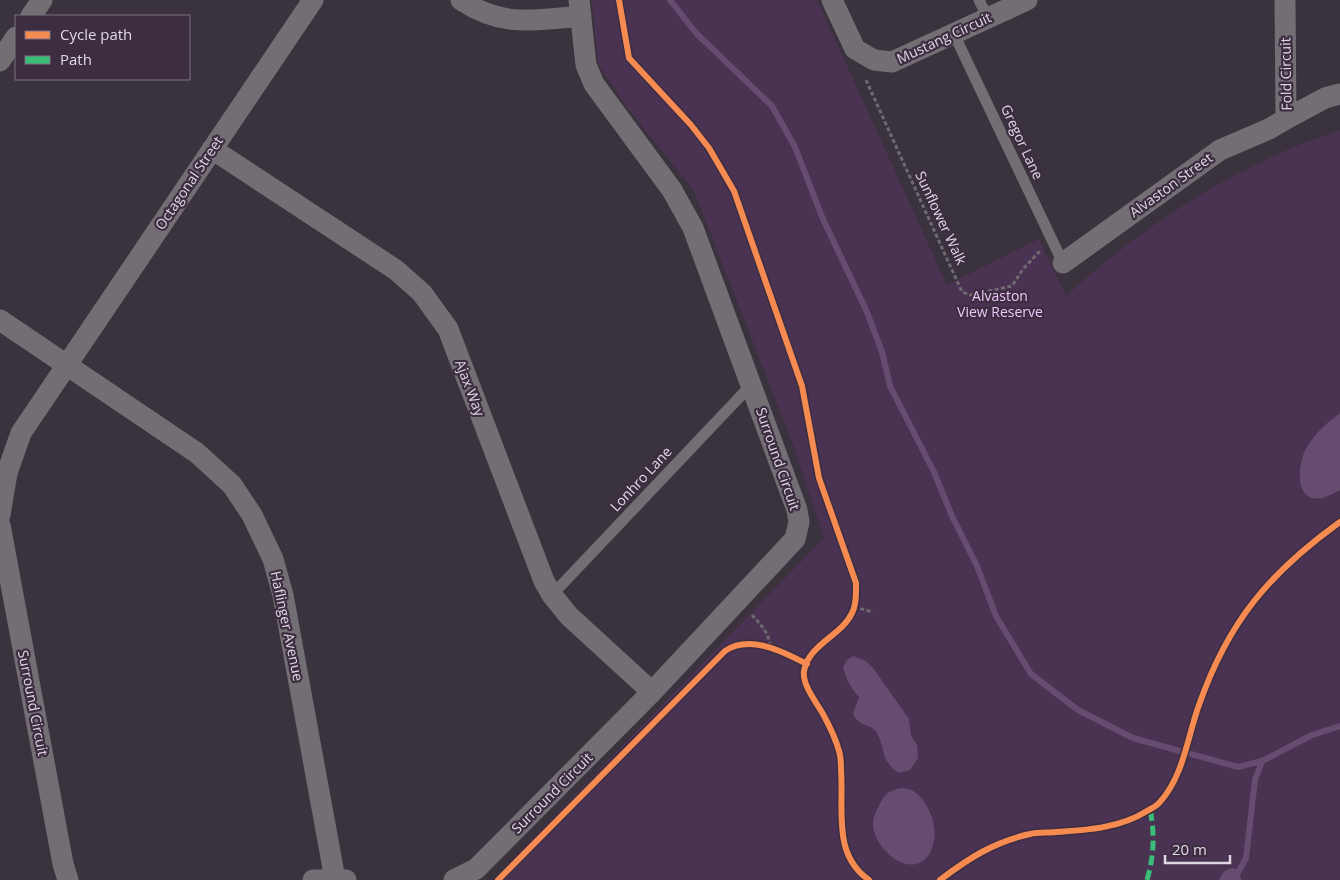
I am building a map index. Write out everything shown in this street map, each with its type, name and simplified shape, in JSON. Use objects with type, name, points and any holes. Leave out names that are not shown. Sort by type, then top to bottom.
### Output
[{"type":"street","points":[[32,15],[42,0]]},
{"type":"street","name":"Octagonal Street","points":[[65,365],[313,0]]},
{"type":"street","points":[[461,0],[491,16],[508,20],[580,8]]},
{"type":"street","points":[[832,0],[855,49]]},
{"type":"street","name":"Mustang Circuit","points":[[855,49],[874,60],[892,62],[954,34],[984,9],[1027,0]]},
{"type":"street","name":"Fold Circuit","points":[[1285,0],[1286,119],[1325,98],[1340,94]]},
{"type":"street","name":"Surround Circuit","points":[[454,880],[476,869],[652,692],[795,540],[799,522],[797,510],[752,384],[693,228],[672,190],[594,84],[586,65],[580,8]]},
{"type":"street","points":[[0,61],[15,38]]},
{"type":"street","name":"Alvaston Street","points":[[1063,263],[1220,150],[1269,129],[1286,119]]},
{"type":"street","name":"Ajax Way","points":[[212,149],[396,270],[422,293],[448,329],[544,581],[552,595],[569,616],[652,692]]},
{"type":"street","name":"Haflinger Avenue","points":[[0,320],[197,453],[232,484],[252,515],[273,559],[283,595],[341,880]]},
{"type":"street","points":[[0,515],[7,473],[21,433],[65,365]]},
{"type":"street","name":"Surround Circuit","points":[[0,525],[63,864],[68,880]]},
{"type":"street","points":[[313,880],[341,880]]},
{"type":"lane","name":"Gregor Lane","points":[[954,34],[1063,263]]},
{"type":"lane","name":"Lonhro Lane","points":[[552,595],[752,384]]},
{"type":"path","points":[[738,599],[763,627],[770,640],[766,647],[779,650]]},
{"type":"path","points":[[854,606],[872,612]]},
{"type":"green space","name":"Alvaston View Reserve","points":[[592,0],[817,0],[947,285],[1039,239],[1066,296],[1128,244],[1194,198],[1265,160],[1340,130],[1340,880],[492,880],[824,538],[792,442],[694,191],[627,107],[598,64]]},
{"type":"shaded area","points":[[1340,413],[1340,490],[1322,498],[1313,498],[1307,495],[1301,484],[1300,468],[1304,453],[1324,426]]},
{"type":"shaded area","points":[[853,656],[866,661],[873,668],[909,719],[911,736],[917,745],[918,758],[910,770],[899,773],[893,769],[886,760],[880,739],[875,730],[862,724],[853,714],[859,697],[849,683],[843,667],[847,660]]},
{"type":"shaded area","points":[[902,788],[917,793],[924,801],[932,817],[935,830],[934,842],[928,856],[920,863],[902,863],[893,858],[885,851],[875,833],[874,819],[885,795]]},
{"type":"shaded area","points":[[1232,868],[1239,870],[1241,880],[1219,880],[1224,871]]},
{"type":"waterway","points":[[670,0],[696,33],[772,106],[795,147],[823,219],[867,312],[882,352],[890,386],[934,472],[952,516],[977,566],[996,616],[1031,674],[1078,710],[1133,738],[1238,767],[1262,761],[1312,735],[1340,726]]},
{"type":"waterway","points":[[1234,880],[1246,858],[1255,780],[1262,761]]},
{"type":"marked path","points":[[1147,880],[1153,845],[1150,809]]},
{"type":"cycle path","points":[[619,0],[629,58],[691,125],[709,148],[734,191],[802,386],[819,478],[856,583],[855,602],[852,613],[841,628],[812,654],[807,662],[804,677],[808,689],[831,729],[840,753],[842,830],[849,857],[857,869],[869,880]]},
{"type":"cycle path","points":[[940,880],[972,858],[1005,841],[1033,833],[1080,830],[1115,825],[1137,817],[1157,805],[1175,780],[1210,675],[1238,624],[1272,580],[1292,560],[1340,522]]},
{"type":"cycle path","points":[[498,880],[725,651],[735,646],[756,644],[778,650],[807,664]]}]
